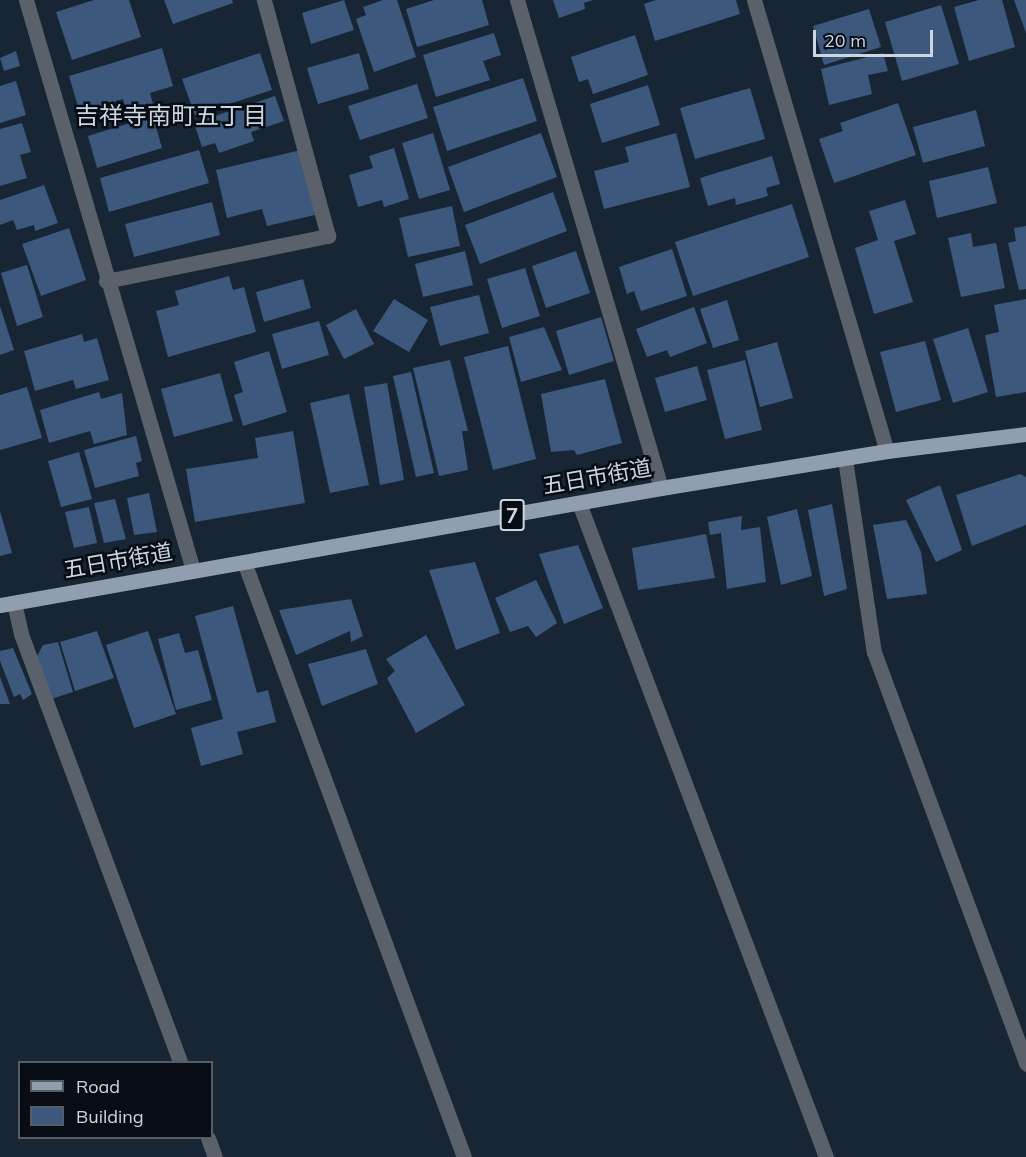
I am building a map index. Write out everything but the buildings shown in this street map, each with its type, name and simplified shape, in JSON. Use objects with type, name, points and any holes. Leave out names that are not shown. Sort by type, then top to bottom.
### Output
[{"type":"main road","name":"五日市街道","points":[[7,604],[661,488],[887,451],[1026,434]]},
{"type":"street","points":[[26,0],[106,281],[194,570]]},
{"type":"street","points":[[106,281],[328,236],[264,0]]},
{"type":"street","points":[[517,0],[661,488]]},
{"type":"street","points":[[754,0],[887,451]]},
{"type":"street","points":[[845,459],[874,652],[1026,1064]]},
{"type":"street","points":[[579,503],[826,1157]]},
{"type":"street","points":[[244,562],[464,1157]]},
{"type":"street","points":[[7,604],[21,634],[180,1061]]},
{"type":"street","points":[[209,1139],[215,1157]]},
{"type":"district","name":"吉祥寺南町五丁目","points":[[171,116]]}]
